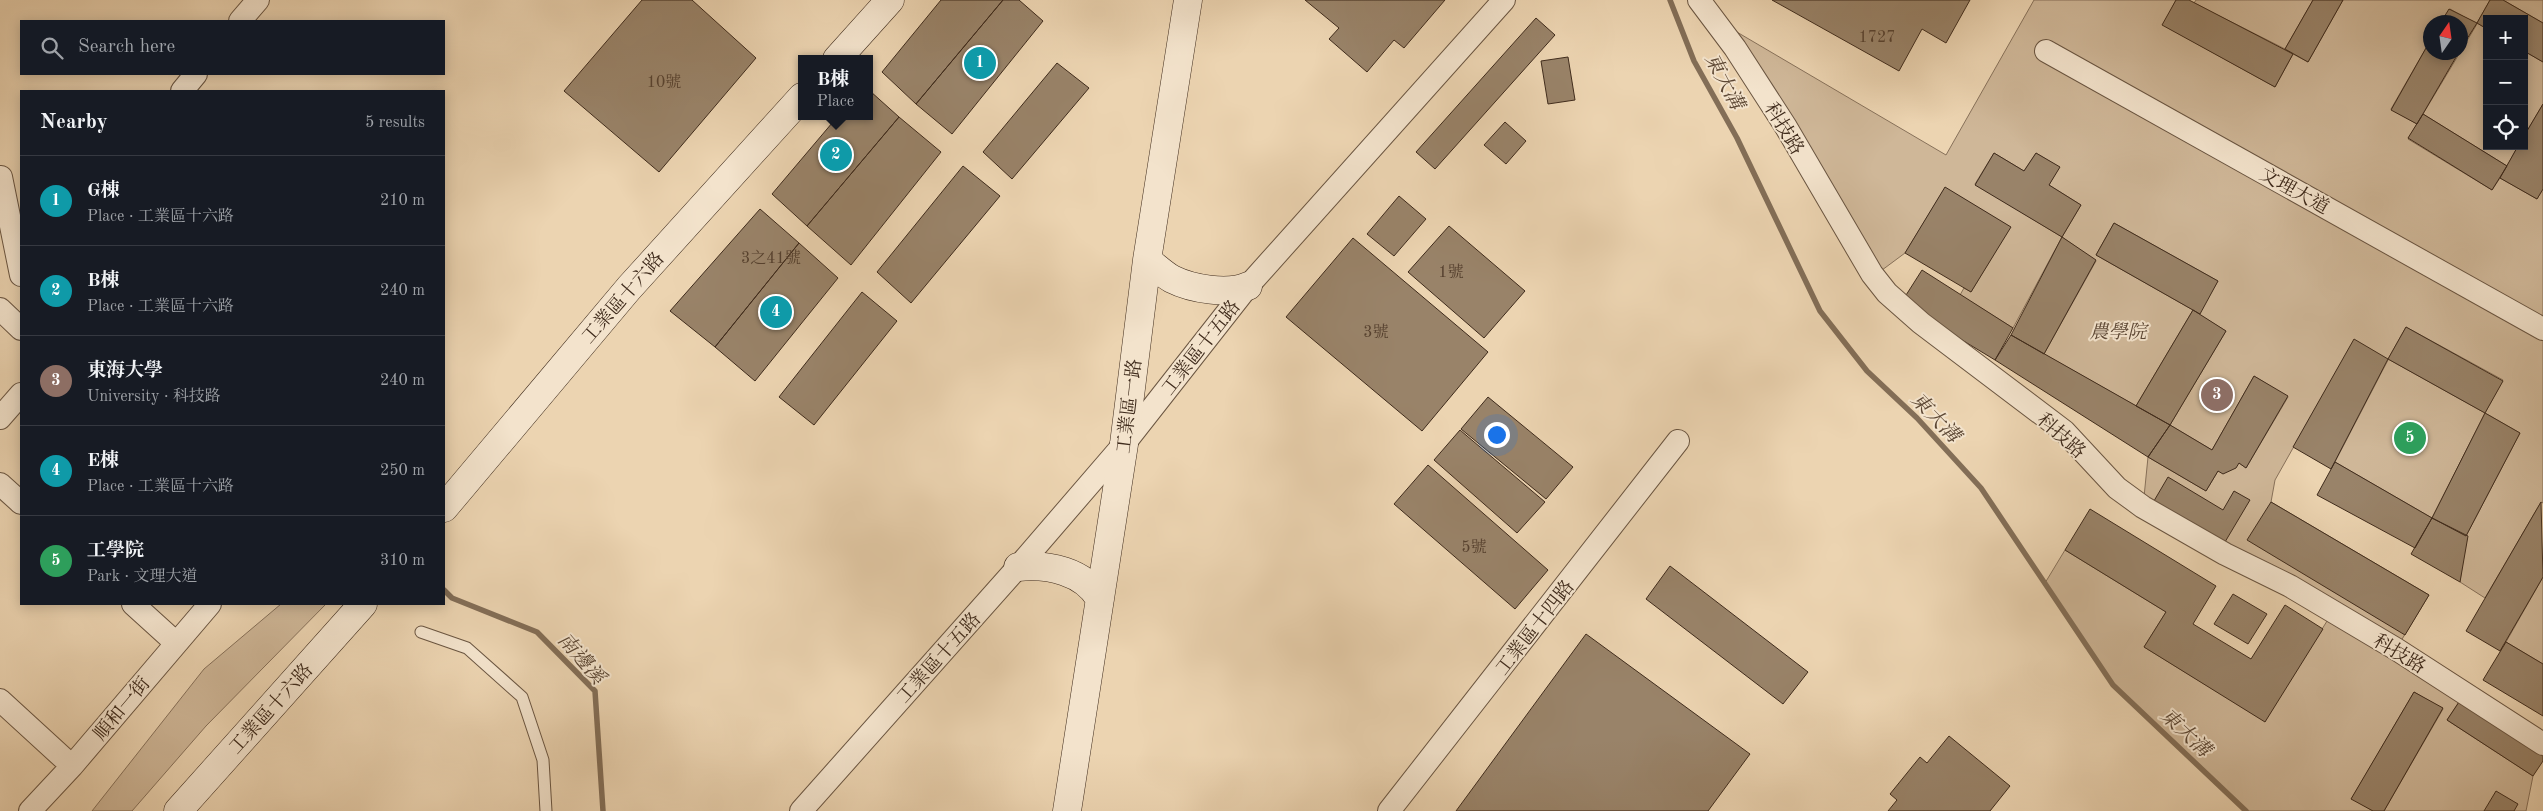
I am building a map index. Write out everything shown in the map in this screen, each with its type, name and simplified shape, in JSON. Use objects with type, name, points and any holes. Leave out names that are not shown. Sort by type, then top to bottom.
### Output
[{"type":"street","points":[[241,20],[258,0]]},
{"type":"street","points":[[841,55],[890,0]]},
{"type":"street","name":"工業區一路","points":[[1067,811],[1091,645],[1124,444],[1147,260],[1188,0]]},
{"type":"street","name":"工業區十五路","points":[[801,811],[1018,567],[1124,444],[1248,286],[1504,0]]},
{"type":"street","name":"科技路","points":[[1699,0],[1735,48],[1780,119],[1872,274],[1887,293],[1921,323],[2064,431],[2117,488],[2143,507],[2225,554],[2290,586],[2396,649],[2543,744]]},
{"type":"street","name":"文理大道","points":[[2046,51],[2543,329]]},
{"type":"street","points":[[183,90],[195,75]]},
{"type":"street","name":"工業區十六路","points":[[446,505],[629,288],[798,101]]},
{"type":"street","points":[[20,180],[0,177],[20,270]]},
{"type":"street","points":[[1147,260],[1172,279],[1210,290],[1238,291],[1248,286]]},
{"type":"street","points":[[0,309],[20,328]]},
{"type":"street","points":[[0,418],[20,395]]},
{"type":"street","name":"工業區十四路","points":[[1389,811],[1678,441]]},
{"type":"street","points":[[0,484],[20,502]]},
{"type":"street","points":[[1018,567],[1047,566],[1060,570],[1085,582],[1096,590],[1100,599]]},
{"type":"street","points":[[134,605],[176,643]]},
{"type":"street","name":"順和一街","points":[[30,811],[72,766],[209,605]]},
{"type":"street","name":"工業區十六路","points":[[178,811],[361,605]]},
{"type":"street","points":[[0,700],[72,766]]},
{"type":"lane","points":[[421,632],[467,648],[522,697],[543,760],[546,811]]},
{"type":"green space","name":"農學院","points":[[2034,0],[2176,0],[2163,25],[2275,87],[2293,54],[2308,62],[2343,0],[2490,0],[2477,23],[2483,27],[2483,150],[2516,150],[2507,166],[2423,114],[2455,60],[2468,60],[2468,39],[2477,24],[2468,19],[2468,15],[2461,15],[2450,9],[2446,15],[2423,15],[2423,53],[2391,109],[2417,124],[2408,139],[2492,190],[2500,178],[2537,199],[2543,189],[2543,503],[2541,502],[2485,598],[2460,582],[2466,536],[2520,433],[2485,413],[2432,518],[2335,462],[2388,360],[2354,340],[2275,480],[2271,502],[2429,595],[2396,649],[2465,693],[2447,720],[2533,776],[2526,811],[2384,811],[2443,709],[2414,692],[2352,798],[2373,811],[2246,811],[2113,685],[2045,583],[2065,550],[2166,612],[2144,647],[2265,721],[2332,613],[2143,507],[2148,457],[2206,491],[2218,471],[2239,463],[2246,468],[2288,397],[2254,376],[2212,450],[2170,425],[2226,331],[2198,314],[2218,281],[2114,223],[2096,255],[2193,310],[2136,406],[2044,354],[2096,261],[2062,237],[2013,328],[1960,295],[1964,288],[1971,292],[2010,227],[1945,188],[1905,253],[1870,279],[1774,126],[1696,8],[1946,155]],"holes":[[[1994,153],[2024,171],[2036,153],[2059,167],[2049,185],[2081,205],[2062,237],[1975,184]],[[2406,327],[2503,380],[2485,413],[2388,359]]]},
{"type":"green space","points":[[2196,0],[2313,0],[2285,49],[2194,3]]},
{"type":"green space","points":[[2503,0],[2543,0],[2543,23]]},
{"type":"green space","points":[[2528,53],[2543,62],[2543,104],[2528,129]]},
{"type":"green space","points":[[2543,577],[2543,664],[2506,642]]},
{"type":"green space","points":[[280,605],[325,605],[206,726],[132,811],[92,811],[204,669]]},
{"type":"building","points":[[642,0],[692,0],[756,58],[659,172],[564,91]]},
{"type":"building","points":[[941,0],[1003,0],[916,104],[882,72]]},
{"type":"building","points":[[1003,0],[1019,0],[1043,21],[952,134],[916,104]]},
{"type":"building","points":[[1305,0],[1445,0],[1404,48],[1394,40],[1367,72],[1329,39],[1339,28]]},
{"type":"building","points":[[1772,0],[1970,0],[1946,43],[1922,29],[1899,71]]},
{"type":"building","points":[[2176,0],[2189,0],[2293,54],[2275,87],[2162,25]]},
{"type":"building","points":[[2313,0],[2343,0],[2308,62],[2285,49]]},
{"type":"building","points":[[2490,0],[2503,0],[2543,23],[2543,62],[2528,53],[2528,15],[2483,15],[2483,27],[2477,23]]},
{"type":"building","points":[[2449,9],[2461,15],[2445,15]]},
{"type":"building","points":[[1536,18],[1555,35],[1435,169],[1416,152]]},
{"type":"building","points":[[2468,18],[2477,23],[2468,37]]},
{"type":"building","points":[[2423,53],[2423,60],[2454,60],[2417,124],[2391,110]]},
{"type":"building","points":[[1568,57],[1575,100],[1548,104],[1541,61]]},
{"type":"building","points":[[1057,63],[1089,88],[1012,179],[983,152]]},
{"type":"building","points":[[873,94],[899,117],[807,226],[772,194],[835,120],[873,120]]},
{"type":"building","points":[[2543,104],[2543,189],[2537,199],[2500,178],[2516,150],[2528,150],[2528,129]]},
{"type":"building","points":[[2423,114],[2507,166],[2492,190],[2408,138]]},
{"type":"building","points":[[899,117],[941,152],[851,265],[807,226]]},
{"type":"building","points":[[1505,122],[1526,141],[1506,164],[1484,145]]},
{"type":"building","points":[[1994,153],[2024,171],[2036,153],[2060,167],[2049,185],[2081,205],[2062,237],[1975,185]]},
{"type":"building","points":[[963,166],[1000,196],[911,303],[877,272]]},
{"type":"building","points":[[1945,187],[2011,227],[1971,292],[1905,253]]},
{"type":"building","points":[[1399,196],[1426,219],[1394,256],[1367,234]]},
{"type":"building","points":[[760,209],[799,243],[715,347],[670,311]]},
{"type":"building","points":[[2114,223],[2218,281],[2200,314],[2096,255]]},
{"type":"building","points":[[1449,226],[1525,291],[1484,338],[1408,272]]},
{"type":"building","points":[[2062,237],[2096,260],[2044,354],[2011,335]]},
{"type":"building","points":[[1353,238],[1488,352],[1422,431],[1286,317]]},
{"type":"building","points":[[799,243],[838,278],[755,381],[715,347]]},
{"type":"building","points":[[1922,270],[2013,328],[1995,360],[1901,303]]},
{"type":"building","points":[[862,292],[897,321],[814,425],[779,397]]},
{"type":"building","points":[[2193,310],[2226,331],[2170,425],[2136,406]]},
{"type":"building","points":[[2406,327],[2503,381],[2485,413],[2388,359]]},
{"type":"building","points":[[2011,335],[2170,425],[2148,457],[1995,360]]},
{"type":"building","points":[[2354,339],[2388,359],[2331,469],[2293,447]]},
{"type":"building","points":[[2254,376],[2288,396],[2246,468],[2239,463],[2236,468],[2223,474],[2218,471],[2206,491],[2148,457],[2170,425],[2212,450]]},
{"type":"building","points":[[1488,397],[1573,467],[1546,499],[1461,429]]},
{"type":"building","points":[[2485,413],[2520,433],[2466,536],[2432,518]]},
{"type":"building","points":[[1460,430],[1545,502],[1517,533],[1434,460]]},
{"type":"building","points":[[2335,462],[2432,518],[2415,548],[2317,495]]},
{"type":"building","points":[[1428,465],[1548,570],[1515,609],[1394,504]]},
{"type":"building","points":[[2168,477],[2223,510],[2234,491],[2250,500],[2222,547],[2151,506]]},
{"type":"building","points":[[2271,502],[2429,595],[2405,635],[2247,540]]},
{"type":"building","points":[[2541,502],[2543,577],[2500,651],[2466,631]]},
{"type":"building","points":[[2090,509],[2216,586],[2193,624],[2251,659],[2285,605],[2323,629],[2265,722],[2144,647],[2166,612],[2065,550]]},
{"type":"building","points":[[2432,518],[2468,536],[2460,582],[2411,554]]},
{"type":"building","points":[[1670,566],[1808,672],[1783,704],[1646,599]]},
{"type":"building","points":[[2233,594],[2267,614],[2248,644],[2214,624]]},
{"type":"building","points":[[1586,634],[1750,754],[1708,811],[1456,811]]},
{"type":"building","points":[[2506,642],[2543,664],[2543,716],[2483,680]]},
{"type":"building","points":[[2414,692],[2443,708],[2384,811],[2373,811],[2351,799]]},
{"type":"building","points":[[2465,693],[2543,744],[2543,761],[2533,776],[2447,720]]},
{"type":"building","points":[[1949,736],[2010,786],[1990,811],[1888,811],[1897,800],[1890,794],[1920,757],[1927,763]]},
{"type":"building","points":[[2496,791],[2518,804],[2514,811],[2484,811]]},
{"type":"waterway","name":"東大溝","points":[[1670,0],[1694,61],[1737,138],[1820,311],[1867,371],[1917,418],[1981,488],[2113,685],[2246,811]]},
{"type":"waterway","name":"南邊溪","points":[[445,591],[452,598],[537,632],[595,691],[603,811]]},
{"type":"place","name":"G棟","points":[[980,63]]},
{"type":"place","name":"B棟","points":[[836,155]]},
{"type":"place","name":"E棟","points":[[776,312]]},
{"type":"place","name":"東海大學","points":[[2217,395]]},
{"type":"place","name":"工學院","points":[[2410,438]]}]
